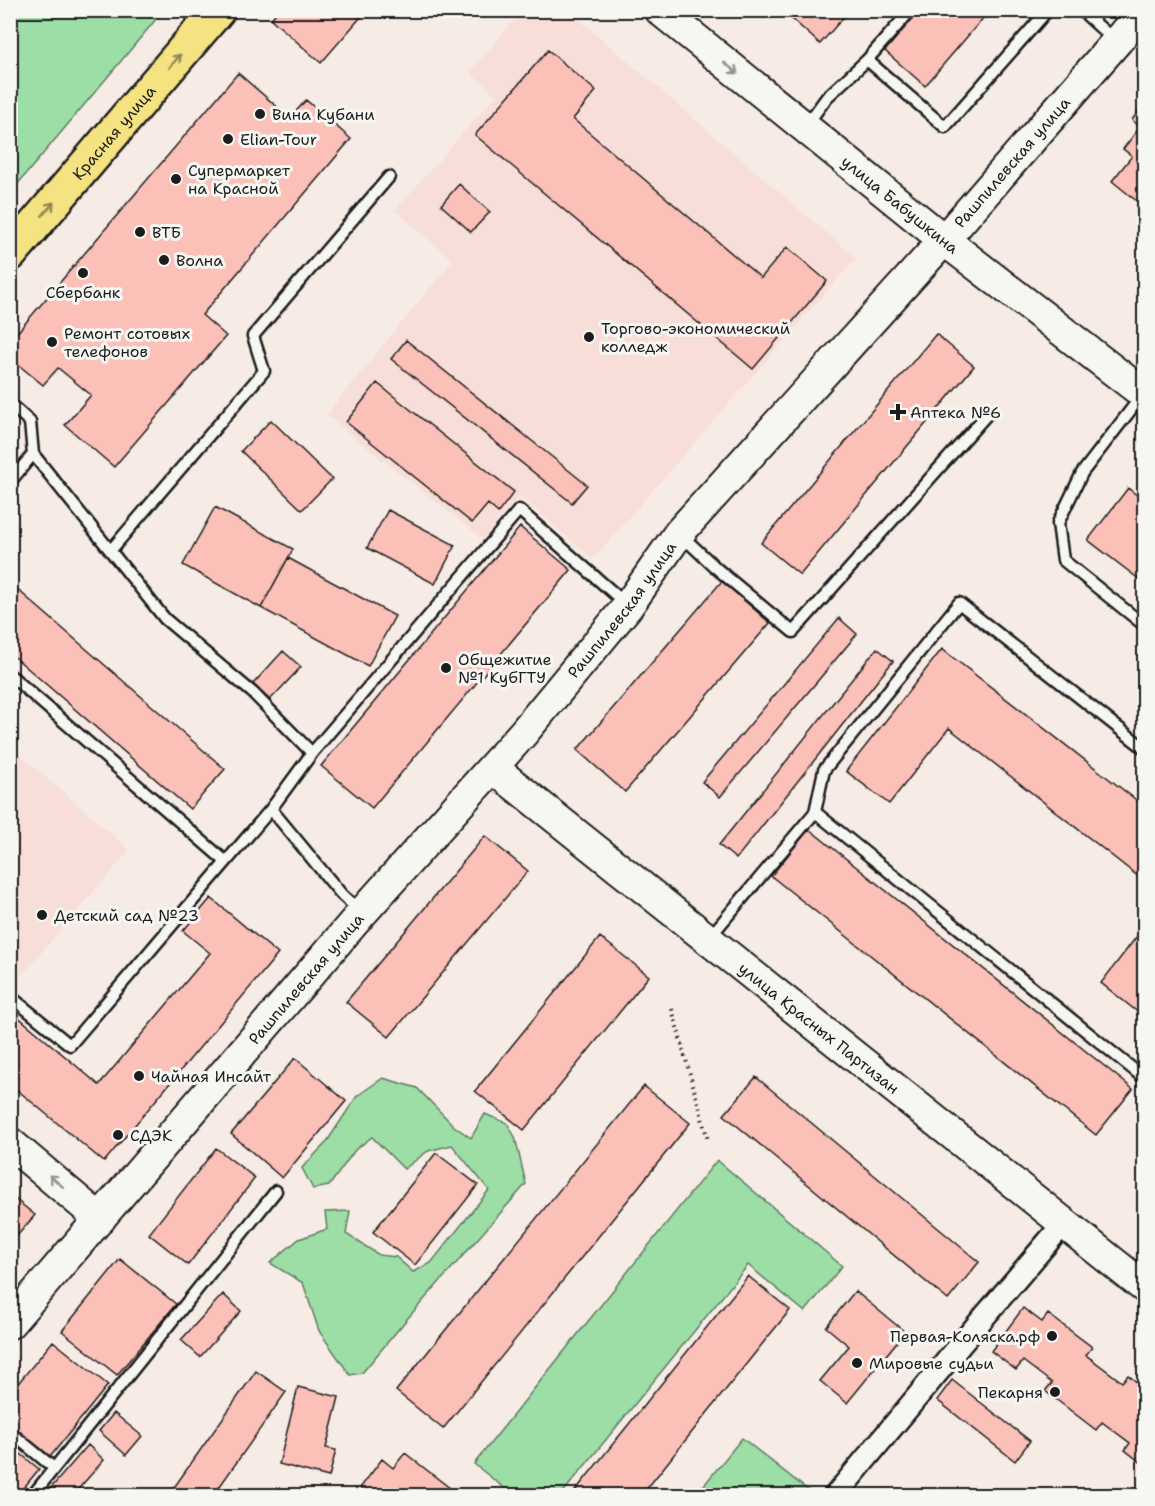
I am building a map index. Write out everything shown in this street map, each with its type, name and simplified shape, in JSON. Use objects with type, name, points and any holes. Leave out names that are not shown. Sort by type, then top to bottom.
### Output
[{"type":"main road","name":"Красная улица","points":[[10,254],[218,10]]},
{"type":"street","name":"улица Бабушкина","points":[[660,10],[944,240],[1144,394]]},
{"type":"street","name":"Рашпилевская улица","points":[[10,1323],[362,913],[494,768],[628,606],[679,533],[944,240],[1144,10]]},
{"type":"street","name":"улица Красных Партизан","points":[[494,768],[1144,1287]]},
{"type":"street","points":[[10,1143],[100,1220]]},
{"type":"street","points":[[835,1496],[1064,1223]]},
{"type":"lane","points":[[805,127],[827,97],[867,60],[911,10]]},
{"type":"lane","points":[[867,60],[945,127],[1048,10]]},
{"type":"lane","points":[[1081,10],[1117,42]]},
{"type":"lane","points":[[111,550],[264,371],[253,336],[389,177]]},
{"type":"lane","points":[[1144,394],[1082,473],[1058,523],[1063,560],[1144,625]]},
{"type":"lane","points":[[10,404],[30,422],[33,454],[165,618],[253,693],[312,753]]},
{"type":"lane","points":[[679,533],[716,568],[793,632],[990,411]]},
{"type":"lane","points":[[10,483],[33,454]]},
{"type":"lane","points":[[10,996],[70,1045],[271,809],[312,753],[519,510],[628,606]]},
{"type":"lane","points":[[709,939],[815,812],[824,770],[960,603],[1144,748]]},
{"type":"lane","points":[[10,675],[225,861]]},
{"type":"lane","points":[[271,809],[342,896],[362,913]]},
{"type":"lane","points":[[815,812],[1144,1078]]},
{"type":"lane","points":[[32,1496],[276,1191]]},
{"type":"lane","points":[[10,1432],[54,1468]]},
{"type":"path","points":[[672,1009],[708,1140]]},
{"type":"shaded area","name":"Торгово-экономический колледж","points":[[522,11],[569,11],[856,258],[593,559],[519,496],[483,539],[326,415],[453,260],[395,210],[496,95],[469,72]]},
{"type":"shaded area","name":"Детский сад №23","points":[[11,747],[130,850],[14,984],[10,980]]},
{"type":"green space","points":[[10,11],[163,11],[11,192]]},
{"type":"green space","points":[[383,1078],[417,1088],[454,1126],[471,1138],[485,1114],[507,1123],[515,1137],[526,1184],[362,1373],[350,1375],[319,1331],[303,1283],[270,1263],[299,1239],[327,1229],[325,1212],[350,1211],[346,1234],[379,1255],[396,1257],[413,1272],[431,1263],[489,1190],[452,1145],[428,1151],[404,1169],[372,1137],[355,1150],[329,1186],[313,1189],[302,1168],[326,1143],[357,1096]]},
{"type":"green space","points":[[717,1160],[842,1266],[805,1312],[748,1265],[561,1495],[513,1495],[474,1464]]},
{"type":"green space","points":[[742,1438],[814,1495],[696,1495]]},
{"type":"building","points":[[278,10],[367,10],[321,63],[271,19]]},
{"type":"building","points":[[782,10],[850,10],[820,44]]},
{"type":"building","points":[[920,10],[990,10],[925,86],[885,51]]},
{"type":"building","points":[[548,50],[596,91],[573,119],[761,278],[787,247],[827,281],[753,369],[475,135]]},
{"type":"building","name":"Волна","points":[[238,73],[290,118],[306,100],[351,139],[202,315],[226,336],[114,467],[65,425],[91,395],[58,368],[43,385],[10,358],[10,341]]},
{"type":"building","points":[[1144,104],[1144,207],[1112,181],[1132,156],[1123,149],[1140,127],[1132,120]]},
{"type":"building","points":[[459,184],[490,212],[471,232],[441,205]]},
{"type":"building","points":[[936,334],[974,366],[800,575],[761,543]]},
{"type":"building","points":[[406,340],[587,485],[572,503],[391,359]]},
{"type":"building","points":[[377,383],[514,492],[498,513],[488,504],[472,523],[346,422]]},
{"type":"building","points":[[271,420],[332,479],[302,510],[241,451]]},
{"type":"building","points":[[1128,488],[1144,501],[1144,583],[1088,540]]},
{"type":"building","points":[[215,507],[293,549],[261,608],[183,565]]},
{"type":"building","points":[[388,510],[455,545],[435,584],[367,548]]},
{"type":"building","name":"Общежитие №1 КубГТУ","points":[[520,527],[571,570],[372,808],[321,766]]},
{"type":"building","points":[[288,558],[395,616],[368,666],[261,608]]},
{"type":"building","points":[[722,581],[770,623],[625,792],[577,750]]},
{"type":"building","points":[[10,583],[225,769],[190,809],[10,653]]},
{"type":"building","points":[[839,618],[857,634],[720,797],[702,782]]},
{"type":"building","points":[[877,648],[893,661],[736,859],[719,845]]},
{"type":"building","points":[[942,649],[1144,806],[1144,881],[949,728],[889,804],[846,771]]},
{"type":"building","points":[[283,651],[301,667],[270,700],[253,684]]},
{"type":"building","points":[[809,829],[1133,1089],[1096,1135],[771,876]]},
{"type":"building","points":[[485,836],[528,871],[389,1037],[346,1002]]},
{"type":"building","points":[[211,898],[278,954],[104,1162],[10,1084],[10,1010],[99,1085],[210,953],[183,931]]},
{"type":"building","points":[[1144,927],[1144,1017],[1101,983]]},
{"type":"building","points":[[600,937],[649,976],[524,1130],[475,1091]]},
{"type":"building","points":[[295,1058],[346,1101],[282,1178],[231,1134]]},
{"type":"building","points":[[756,1077],[979,1262],[948,1300],[724,1115]]},
{"type":"building","points":[[644,1086],[690,1123],[443,1429],[396,1391]]},
{"type":"building","points":[[216,1148],[255,1178],[188,1265],[149,1234]]},
{"type":"building","points":[[436,1153],[478,1185],[415,1265],[373,1232]]},
{"type":"building","points":[[10,1195],[35,1215],[10,1244]]},
{"type":"building","points":[[120,1259],[176,1304],[117,1375],[62,1331]]},
{"type":"building","points":[[748,1276],[790,1310],[641,1496],[571,1496]]},
{"type":"building","name":"Мировые судьи","points":[[855,1291],[905,1332],[847,1403],[820,1381],[849,1346],[826,1327]]},
{"type":"building","points":[[223,1294],[241,1311],[200,1357],[181,1340]]},
{"type":"building","points":[[1023,1308],[1042,1322],[1048,1314],[1092,1347],[1086,1355],[1122,1382],[1128,1375],[1144,1388],[1144,1465],[1125,1450],[1130,1443],[1102,1422],[1096,1430],[1045,1391],[1052,1383],[1023,1361],[1016,1370],[991,1351]]},
{"type":"building","points":[[53,1341],[108,1385],[50,1457],[10,1425],[10,1393]]},
{"type":"building","points":[[256,1371],[286,1392],[213,1496],[168,1496]]},
{"type":"building","points":[[952,1380],[1030,1441],[1015,1461],[937,1400]]},
{"type":"building","points":[[298,1387],[339,1397],[326,1448],[336,1450],[329,1477],[279,1464]]},
{"type":"building","points":[[114,1413],[142,1436],[126,1455],[99,1431]]},
{"type":"building","points":[[10,1445],[39,1469],[17,1496],[10,1496]]},
{"type":"building","points":[[88,1445],[104,1460],[72,1496],[44,1496]]},
{"type":"building","points":[[405,1453],[460,1496],[371,1496],[360,1488],[382,1459],[393,1468]]},
{"type":"place","name":"Вина Кубани","points":[[260,114]]},
{"type":"place","name":"Elian-Tour","points":[[228,139]]},
{"type":"place","name":"Супермаркет на Красной","points":[[176,179]]},
{"type":"place","name":"ВТБ","points":[[140,232]]},
{"type":"place","name":"Волна","points":[[164,260]]},
{"type":"place","name":"Сбербанк","points":[[83,273]]},
{"type":"place","name":"Торгово-экономический колледж","points":[[589,337]]},
{"type":"place","name":"Ремонт сотовых телефонов","points":[[52,342]]},
{"type":"place","name":"Аптека №6","points":[[898,412]]},
{"type":"place","name":"Общежитие №1 КубГТУ","points":[[446,668]]},
{"type":"place","name":"Детский сад №23","points":[[42,915]]},
{"type":"place","name":"Чайная Инсайт","points":[[139,1076]]},
{"type":"place","name":"СДЭК","points":[[118,1135]]},
{"type":"place","name":"Первая-Коляска.рф","points":[[1052,1336]]},
{"type":"place","name":"Мировые судьи","points":[[857,1363]]},
{"type":"place","name":"Пекарня","points":[[1055,1392]]}]
